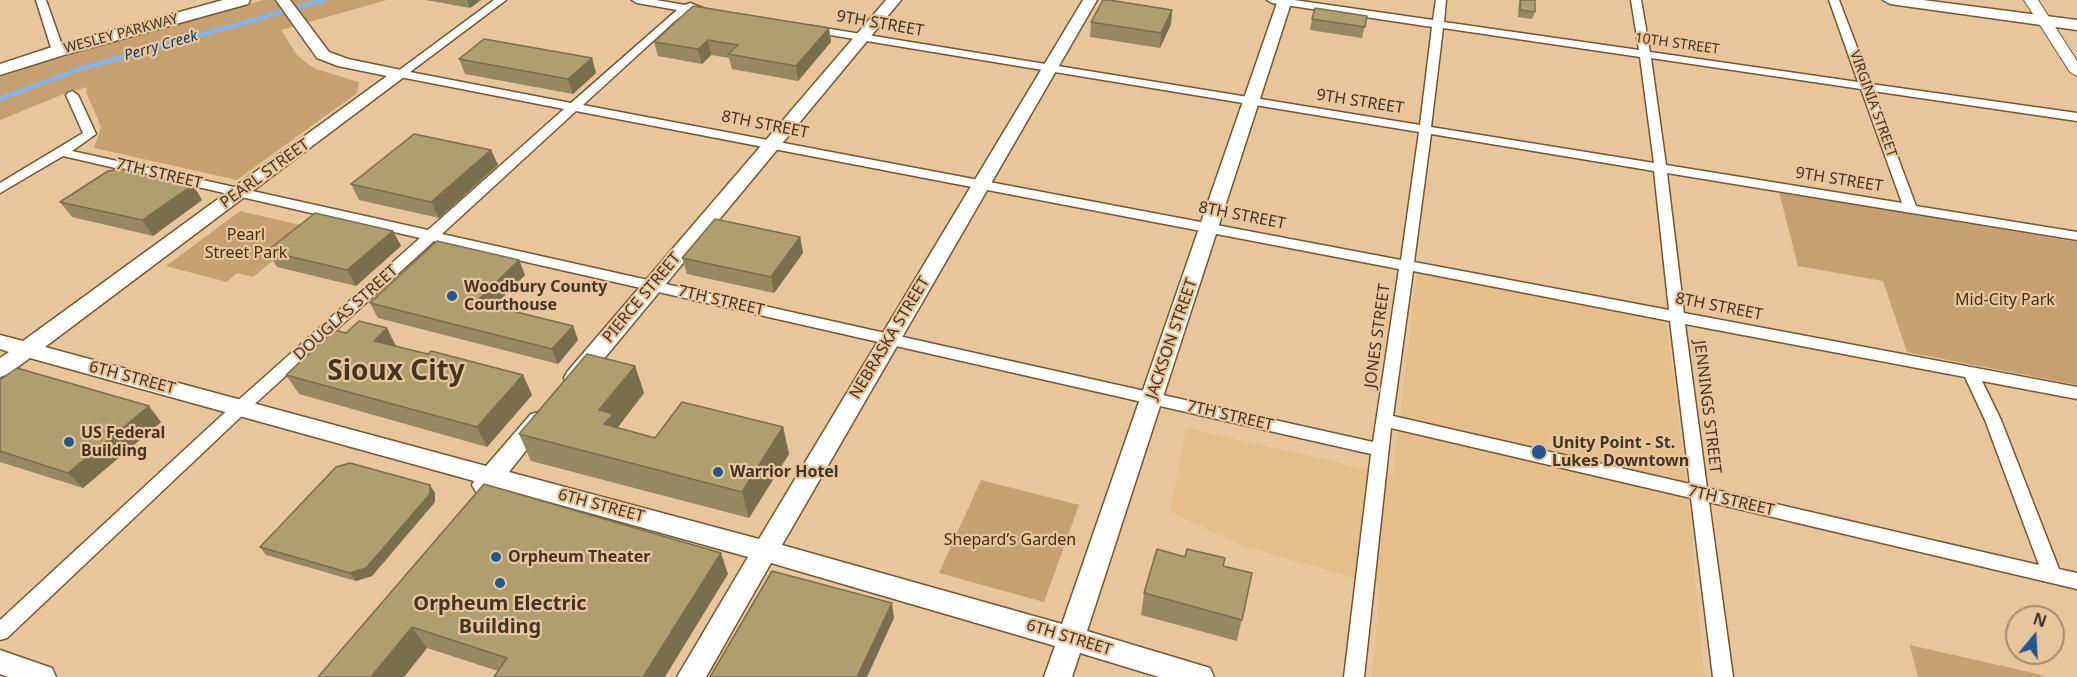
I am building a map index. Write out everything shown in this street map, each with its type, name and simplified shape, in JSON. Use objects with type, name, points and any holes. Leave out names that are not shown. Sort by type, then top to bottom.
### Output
[{"type":"main road","name":"WESLEY PARKWAY","points":[[0,70],[58,51],[242,0]]},
{"type":"main road","points":[[283,0],[323,55],[344,63],[400,74]]},
{"type":"main road","name":"PIERCE STREET","points":[[564,390],[894,0]]},
{"type":"main road","name":"NEBRASKA STREET","points":[[691,677],[1090,0]]},
{"type":"main road","points":[[1890,0],[2077,25]]},
{"type":"main road","name":"JACKSON STREET","points":[[1058,677],[1252,100],[1281,1]]},
{"type":"main road","points":[[344,63],[368,80],[370,87],[364,100]]},
{"type":"main road","name":"PEARL STREET","points":[[0,369],[400,74]]},
{"type":"main road","name":"6TH STREET","points":[[0,342],[914,592],[1200,677]]},
{"type":"main road","points":[[466,506],[550,407]]},
{"type":"main road","points":[[0,662],[42,677]]},
{"type":"street","points":[[41,0],[58,51]]},
{"type":"street","name":"PEARL STREET","points":[[400,74],[501,0]]},
{"type":"street","points":[[637,0],[692,4],[722,14]]},
{"type":"street","name":"JONES STREET","points":[[1354,677],[1380,450],[1441,0]]},
{"type":"street","name":"JENNINGS STREET","points":[[1636,0],[1645,54],[1723,677]]},
{"type":"street","name":"VIRGINIA STREET","points":[[1834,0],[1911,209]]},
{"type":"street","points":[[2031,0],[2077,72]]},
{"type":"street","name":"10TH STREET","points":[[1281,1],[2077,117]]},
{"type":"street","name":"DOUGLAS STREET","points":[[0,632],[240,408],[672,18],[692,4]]},
{"type":"street","name":"9TH STREET","points":[[796,26],[2077,236]]},
{"type":"street","name":"8TH STREET","points":[[400,74],[2077,393]]},
{"type":"street","points":[[0,189],[90,134],[72,95]]},
{"type":"street","name":"7TH STREET","points":[[61,152],[1380,450]]},
{"type":"street","points":[[1971,373],[1993,420],[2052,575]]},
{"type":"street","name":"7TH STREET","points":[[1384,420],[2077,581]]},
{"type":"shaded area","name":"Unity Point - St. Lukes Downtown","points":[[1417,273],[1666,322],[1689,503],[1704,677],[1372,677],[1380,585],[1248,548],[1170,512],[1186,428],[1393,475]]},
{"type":"green space","points":[[263,0],[387,0],[281,30],[297,55],[305,62],[316,69],[359,82],[357,93],[237,180],[94,148],[101,127],[86,92],[87,87],[0,120],[0,77]]},
{"type":"green space","name":"Mid-City Park","points":[[1779,192],[2077,242],[2077,385],[1907,352],[1883,281],[1798,266]]},
{"type":"green space","name":"Pearl Street Park","points":[[240,211],[313,228],[253,277],[237,273],[227,282],[166,266]]},
{"type":"green space","name":"Shepard’s Garden","points":[[981,480],[1079,505],[1044,602],[939,573]]},
{"type":"green space","points":[[1910,645],[2042,675],[2043,677],[1918,677]]},
{"type":"building","points":[[1103,0],[1172,10],[1161,33],[1091,22]]},
{"type":"building","points":[[1521,0],[1535,0],[1535,12],[1520,10]]},
{"type":"building","points":[[693,6],[829,28],[796,66],[728,54],[738,45],[708,40],[698,49],[654,42]]},
{"type":"building","points":[[1315,8],[1367,16],[1365,27],[1312,19]]},
{"type":"building","points":[[484,39],[592,58],[568,79],[459,59]]},
{"type":"building","points":[[414,134],[491,150],[431,202],[351,184]]},
{"type":"building","points":[[123,169],[193,185],[142,220],[60,202],[108,171]]},
{"type":"building","points":[[315,213],[393,231],[347,270],[267,251]]},
{"type":"building","points":[[715,219],[800,237],[771,277],[682,258]]},
{"type":"building","points":[[437,241],[519,260],[476,302],[573,326],[552,349],[370,303]]},
{"type":"building","points":[[359,321],[387,328],[374,341],[428,354],[431,351],[523,375],[477,427],[286,375],[334,330],[346,333]]},
{"type":"building","points":[[587,354],[635,366],[599,410],[613,414],[604,424],[655,438],[682,402],[783,427],[742,492],[519,434]]},
{"type":"building","name":"US Federal Building","points":[[17,368],[149,406],[68,473],[0,451],[0,380]]},
{"type":"building","points":[[350,463],[430,485],[430,494],[366,568],[350,573],[260,547],[336,467]]},
{"type":"building","points":[[484,484],[721,553],[643,677],[494,677],[507,658],[412,627],[371,677],[318,677]]},
{"type":"building","points":[[1157,549],[1185,557],[1187,549],[1225,558],[1223,566],[1252,573],[1242,620],[1144,593]]},
{"type":"building","points":[[772,571],[892,603],[857,677],[710,677]]},
{"type":"waterway","name":"Perry Creek","points":[[0,99],[77,70],[324,0]]},
{"type":"place","name":"Woodbury County Courthouse","points":[[452,296]]},
{"type":"place","name":"US Federal Building","points":[[69,442]]},
{"type":"place","name":"Unity Point - St. Lukes Downtown","points":[[1539,452]]},
{"type":"place","name":"Warrior Hotel","points":[[718,472]]},
{"type":"place","name":"Orpheum Theater","points":[[496,557]]},
{"type":"place","name":"Orpheum Electric Building","points":[[500,583]]},
{"type":"district","name":"Sioux City","points":[[396,372]]}]
